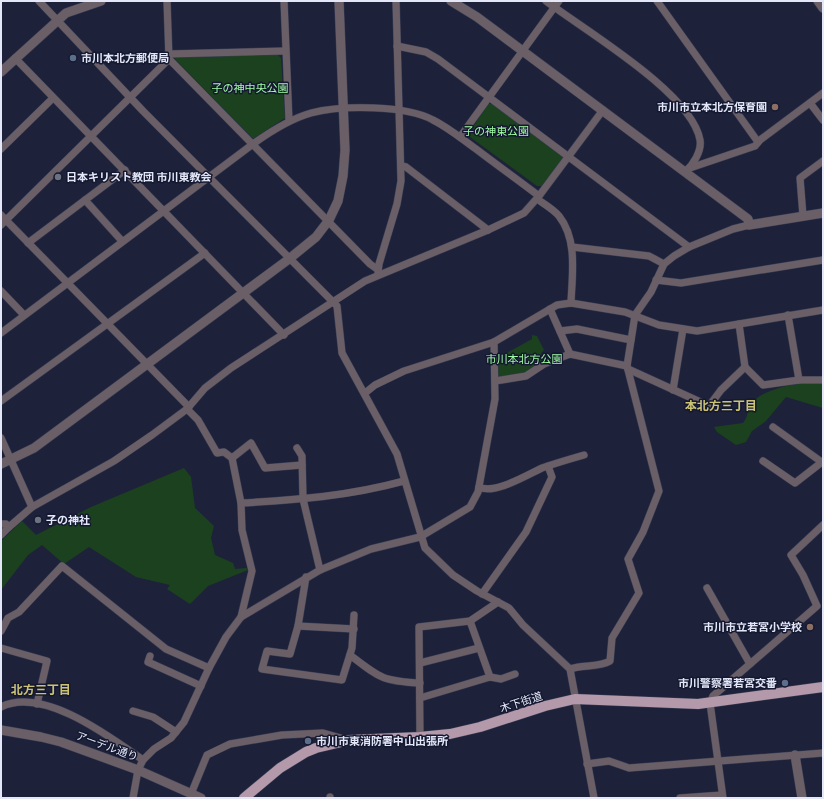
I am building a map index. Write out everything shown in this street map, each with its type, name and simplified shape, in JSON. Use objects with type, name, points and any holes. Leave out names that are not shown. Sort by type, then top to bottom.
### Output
[{"type":"main road","name":"木下街道","points":[[244,798],[280,768],[306,752],[316,748],[350,740],[420,738],[480,727],[551,704],[575,699],[672,704],[710,703],[823,687]]},
{"type":"street","points":[[39,1],[56,21],[130,98],[289,260],[337,306],[342,353],[397,454],[420,537],[425,548],[453,575],[482,594],[509,608],[523,625],[570,670],[594,798]]},
{"type":"street","points":[[1,72],[56,21],[74,9],[101,1]]},
{"type":"street","points":[[167,1],[169,56],[378,272]]},
{"type":"street","points":[[284,1],[289,121]]},
{"type":"street","points":[[1,464],[34,448],[289,260],[316,237],[329,220],[338,201],[345,163],[339,1]]},
{"type":"street","points":[[378,272],[397,204],[402,166],[396,1]]},
{"type":"street","points":[[451,1],[477,17],[603,110],[688,170],[748,220],[749,225]]},
{"type":"street","points":[[546,1],[556,4],[676,100],[692,120],[700,140],[700,150],[688,170]]},
{"type":"street","points":[[657,1],[758,142]]},
{"type":"street","points":[[818,1],[823,8]]},
{"type":"street","points":[[460,137],[556,4]]},
{"type":"street","points":[[397,46],[426,52],[569,156],[689,247]]},
{"type":"street","points":[[241,617],[252,571],[242,530],[241,504],[232,458],[224,452],[217,453],[198,420],[148,364],[28,243],[3,220],[92,137],[169,56],[285,51]]},
{"type":"street","points":[[15,58],[284,335]]},
{"type":"street","points":[[688,170],[755,146],[758,142],[823,94]]},
{"type":"street","points":[[1,149],[53,98]]},
{"type":"street","points":[[810,103],[823,120]]},
{"type":"street","points":[[1,333],[253,144],[289,121],[310,113],[328,109],[399,109],[433,119],[460,137],[538,197],[558,216],[567,230],[572,247],[571,303]]},
{"type":"street","points":[[1,535],[32,507],[114,461],[188,408],[206,388],[231,368],[284,335],[378,272],[488,230],[524,213],[538,197],[603,110]]},
{"type":"street","points":[[803,216],[800,178],[823,161]]},
{"type":"street","points":[[402,166],[406,167],[488,230]]},
{"type":"street","points":[[28,243],[125,170]]},
{"type":"street","points":[[85,200],[122,241]]},
{"type":"street","points":[[570,670],[582,665],[603,664],[610,661],[612,638],[639,593],[628,559],[642,532],[659,491],[628,368],[635,315],[651,292],[664,264],[689,247],[733,229],[749,225],[803,216],[823,216]]},
{"type":"street","points":[[572,247],[649,256],[664,264]]},
{"type":"street","points":[[1,401],[204,253]]},
{"type":"street","points":[[656,280],[681,283],[823,260]]},
{"type":"street","points":[[1,291],[24,315]]},
{"type":"street","points":[[365,393],[375,385],[404,371],[494,342],[557,305],[571,303],[635,315],[659,325],[696,331],[823,310]]},
{"type":"street","points":[[550,309],[570,354]]},
{"type":"street","points":[[788,315],[799,380]]},
{"type":"street","points":[[739,324],[745,367],[763,385],[799,380],[823,380]]},
{"type":"street","points":[[560,332],[577,329],[631,340]]},
{"type":"street","points":[[673,390],[683,329]]},
{"type":"street","points":[[133,798],[138,770],[143,760],[154,749],[171,738],[184,722],[209,668],[226,637],[241,617],[320,570],[371,549],[420,537],[470,507],[479,487],[495,399],[494,342]]},
{"type":"street","points":[[495,381],[526,376],[544,364],[570,354],[628,368],[709,406],[721,390],[745,367]]},
{"type":"street","points":[[763,461],[795,483],[822,463],[773,427]]},
{"type":"street","points":[[1,438],[32,507]]},
{"type":"street","points":[[232,458],[251,443],[264,468],[302,465]]},
{"type":"street","points":[[296,448],[302,456],[303,499],[320,570]]},
{"type":"street","points":[[479,487],[483,490],[502,486],[548,466],[584,455]]},
{"type":"street","points":[[482,594],[526,532],[552,477],[548,466]]},
{"type":"street","points":[[241,504],[303,499],[370,491],[404,481]]},
{"type":"street","points":[[1,524],[6,524],[9,527]]},
{"type":"street","points":[[680,798],[722,796],[710,703],[713,696],[818,606],[803,575],[791,556],[823,526]]},
{"type":"street","points":[[1,631],[8,618],[19,612],[62,566],[166,649],[209,668]]},
{"type":"street","points":[[306,577],[298,626],[290,654],[267,651],[262,669],[342,680],[350,655],[354,629],[354,615]]},
{"type":"street","points":[[707,588],[750,664]]},
{"type":"street","points":[[420,738],[420,627],[470,621],[498,602]]},
{"type":"street","points":[[470,621],[490,677]]},
{"type":"street","points":[[298,626],[354,629]]},
{"type":"street","points":[[1,648],[47,661],[37,704]]},
{"type":"street","points":[[420,663],[479,648]]},
{"type":"street","points":[[350,655],[378,676],[393,682],[420,683]]},
{"type":"street","points":[[150,656],[148,662],[201,686]]},
{"type":"street","points":[[420,698],[490,677],[501,679],[515,674]]},
{"type":"street","points":[[1,707],[28,702],[52,707],[108,736],[143,760]]},
{"type":"street","points":[[133,711],[153,717],[176,732]]},
{"type":"street","name":"アーデル通り","points":[[1,730],[61,742],[138,770],[201,798]]},
{"type":"street","points":[[191,794],[207,755],[230,744],[282,735],[323,733],[350,740]]},
{"type":"street","points":[[587,764],[609,761],[629,768],[823,753]]},
{"type":"street","points":[[795,755],[802,798]]},
{"type":"green space","name":"子の神中央公園","points":[[174,55],[278,55],[281,58],[285,118],[253,139],[174,58]]},
{"type":"green space","name":"子の神東公園","points":[[488,104],[493,104],[562,156],[563,160],[542,186],[537,186],[470,137],[469,133]]},
{"type":"green space","name":"市川本北方公園","points":[[532,335],[537,336],[544,350],[541,353],[544,362],[525,375],[497,379],[496,355],[505,354],[532,339]]},
{"type":"green space","points":[[794,384],[823,384],[823,408],[786,397],[766,421],[752,431],[746,442],[736,445],[717,432],[714,427],[743,423],[753,401],[770,391]]},
{"type":"green space","points":[[184,468],[191,477],[195,508],[214,526],[211,538],[215,555],[233,563],[235,569],[246,568],[248,570],[208,586],[190,604],[167,589],[170,585],[136,577],[89,547],[64,564],[42,545],[28,555],[1,590],[1,541],[22,521],[36,535],[91,507]]},
{"type":"place","name":"市川本北方郵便局","points":[[73,58]]},
{"type":"place","name":"市川市立本北方保育園","points":[[775,107]]},
{"type":"place","name":"日本キリスト教団 市川東教会","points":[[58,177]]},
{"type":"place","name":"子の神社","points":[[38,520]]},
{"type":"place","name":"市川市立若宮小学校","points":[[810,627]]},
{"type":"place","name":"市川警察署若宮交番","points":[[785,683]]},
{"type":"place","name":"市川市東消防署中山出張所","points":[[308,741]]},
{"type":"district","name":"本北方三丁目","points":[[721,405]]},
{"type":"district","name":"北方三丁目","points":[[41,689]]}]
